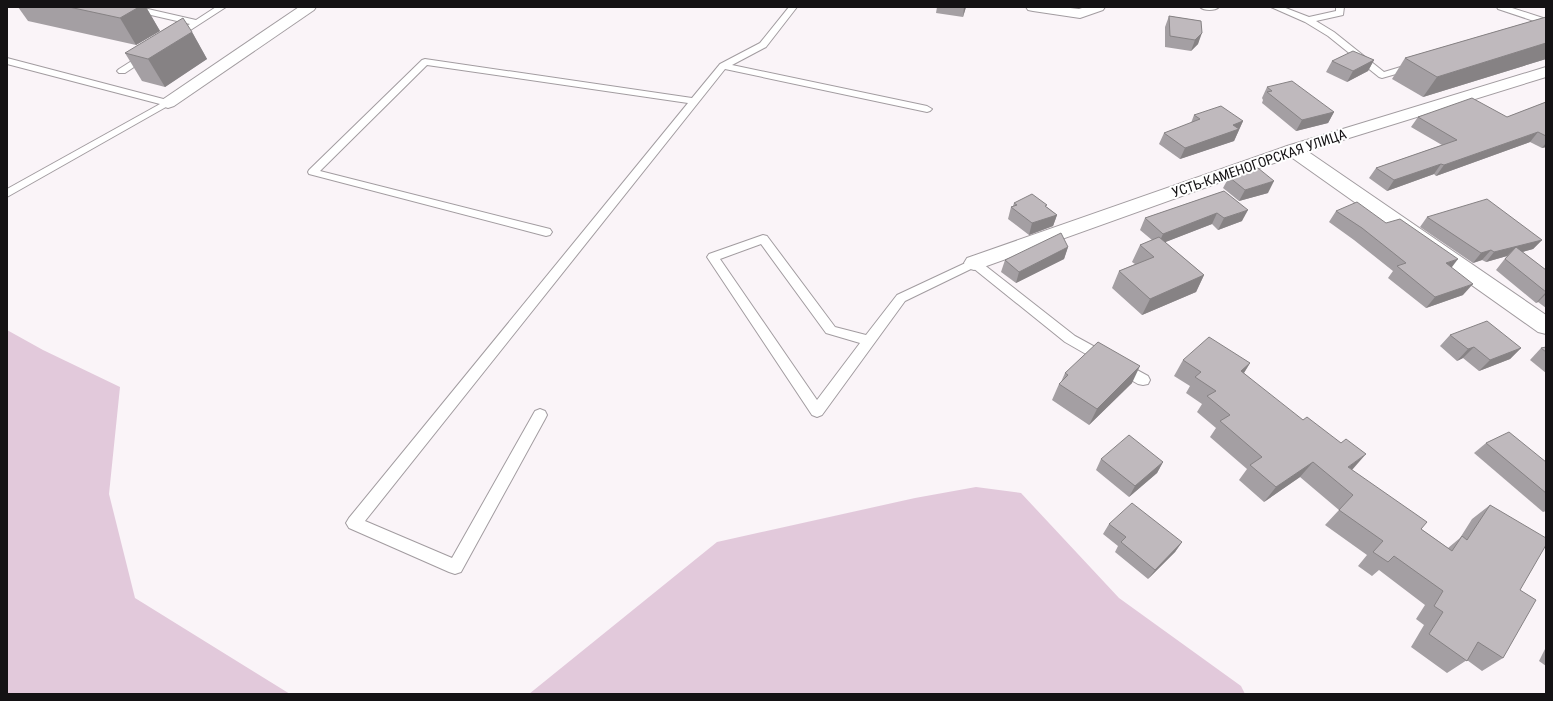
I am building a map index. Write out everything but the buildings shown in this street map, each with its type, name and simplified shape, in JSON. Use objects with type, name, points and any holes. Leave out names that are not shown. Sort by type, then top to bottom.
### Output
[{"type":"street","points":[[168,103],[309,7]]},
{"type":"street","points":[[1033,7],[1080,14],[1098,7]]},
{"type":"street","name":"УСТЬ-КАМЕНОГОРСКАЯ УЛИЦА","points":[[974,263],[1293,150],[1546,72]]},
{"type":"street","points":[[1293,150],[1546,326]]},
{"type":"lane","points":[[128,7],[197,23]]},
{"type":"lane","points":[[166,43],[222,7]]},
{"type":"lane","points":[[540,415],[455,567],[354,523],[723,66],[763,45],[794,7]]},
{"type":"lane","points":[[1204,7],[1215,7]]},
{"type":"lane","points":[[1275,7],[1308,20],[1331,34],[1382,75],[1420,64]]},
{"type":"lane","points":[[1308,20],[1340,12],[1340,7]]},
{"type":"lane","points":[[1501,7],[1546,22]]},
{"type":"lane","points":[[122,71],[153,51]]},
{"type":"lane","points":[[7,61],[168,103]]},
{"type":"lane","points":[[546,232],[313,172],[425,62],[694,101]]},
{"type":"lane","points":[[723,66],[927,109]]},
{"type":"lane","points":[[7,194],[168,103]]},
{"type":"lane","points":[[868,341],[831,330],[764,239],[713,257],[817,411],[901,298],[974,263],[1070,339],[1143,380]]},
{"type":"shaded area","points":[[7,330],[43,350],[120,387],[109,494],[135,598],[290,694],[7,694]]},
{"type":"shaded area","points":[[976,487],[1021,493],[1119,598],[1241,686],[1245,694],[529,694],[717,542],[915,498]]}]
